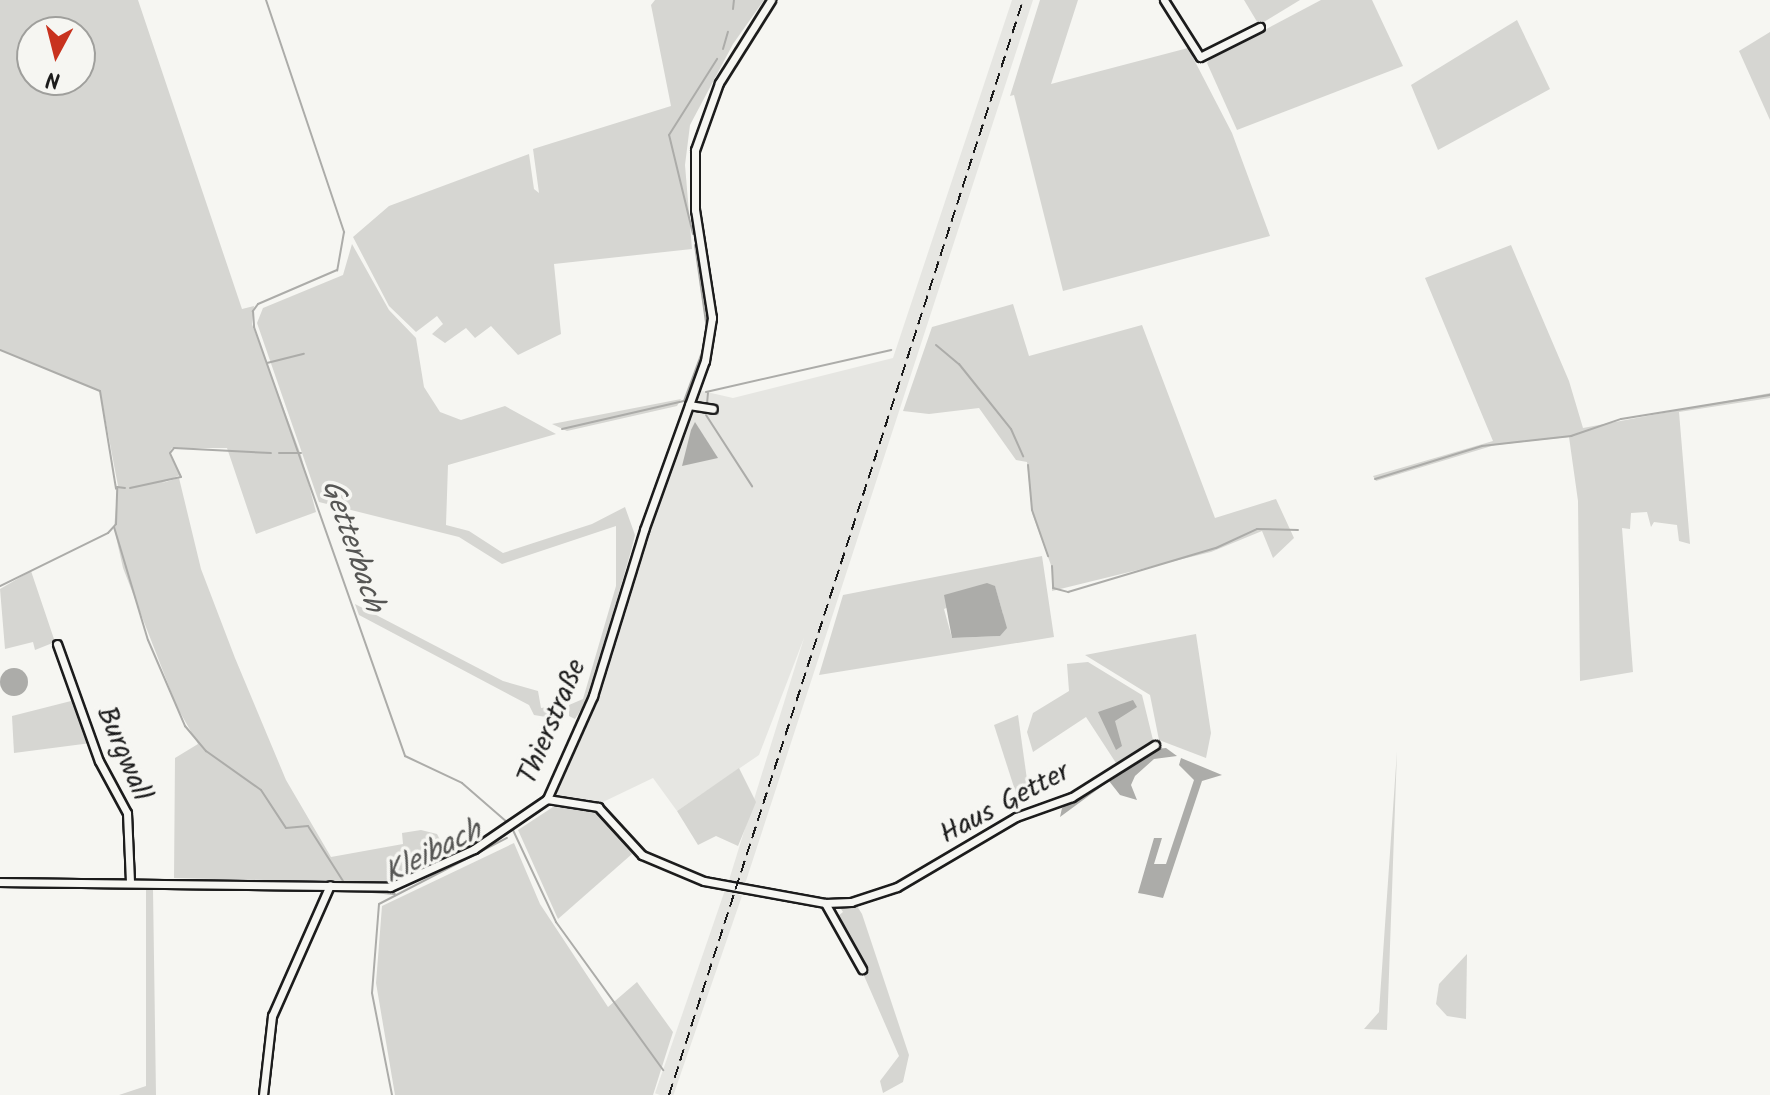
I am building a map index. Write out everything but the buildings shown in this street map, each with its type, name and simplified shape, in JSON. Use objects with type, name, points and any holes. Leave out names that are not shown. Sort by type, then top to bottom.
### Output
[{"type":"street","name":"Thierstraße","points":[[330,885],[403,884],[506,831],[547,799],[593,696],[644,530],[689,405],[712,328],[695,210],[697,142],[719,83],[771,0]]},
{"type":"street","points":[[1164,0],[1200,57],[1260,27]]},
{"type":"street","points":[[689,405],[713,409]]},
{"type":"street","name":"Burgwall","points":[[57,644],[99,761],[127,813],[130,883]]},
{"type":"street","name":"Haus Getter","points":[[547,799],[598,807],[642,855],[723,886],[825,903],[862,900],[897,887],[1016,817],[1072,797],[1155,745]]},
{"type":"street","points":[[0,882],[330,885],[272,1016],[262,1064],[263,1095]]},
{"type":"street","points":[[825,903],[862,969]]},
{"type":"shaded area","points":[[0,0],[138,0],[242,309],[254,306],[252,324],[301,455],[316,512],[256,534],[227,448],[172,448],[169,453],[180,475],[162,483],[179,478],[201,569],[235,658],[286,780],[331,857],[403,844],[402,833],[421,830],[437,834],[449,857],[390,883],[174,878],[175,758],[198,744],[177,707],[123,568],[114,528],[118,486],[100,391],[0,350]]},
{"type":"shaded area","points":[[655,0],[764,0],[733,44],[690,125],[685,165],[692,249],[554,264],[561,334],[518,355],[491,326],[475,338],[466,328],[445,343],[432,334],[443,324],[437,316],[416,332],[389,306],[353,237],[389,206],[529,154],[534,189],[539,193],[533,149],[671,106],[651,5]]},
{"type":"shaded area","points":[[1012,0],[1033,0],[745,884],[729,880],[804,638],[759,755],[677,811],[653,778],[603,802],[552,797],[576,734],[596,706],[648,527],[698,390],[733,398],[893,358]]},
{"type":"shaded area","points":[[1040,0],[1078,0],[1051,84],[1188,48],[1232,133],[1270,236],[1063,291],[1014,95],[1010,96]]},
{"type":"shaded area","points":[[1244,0],[1300,0],[1259,25]]},
{"type":"shaded area","points":[[1321,0],[1372,0],[1403,66],[1237,130],[1207,63]]},
{"type":"shaded area","points":[[1517,20],[1550,89],[1438,150],[1411,85]]},
{"type":"shaded area","points":[[1770,32],[1770,120],[1739,51]]},
{"type":"shaded area","points":[[352,244],[389,310],[416,338],[424,387],[440,412],[461,420],[505,406],[556,434],[448,465],[446,525],[469,531],[503,553],[592,524],[625,507],[635,535],[588,699],[575,719],[569,716],[569,705],[583,699],[616,586],[616,526],[502,564],[459,537],[319,502],[257,323],[263,308],[343,275]]},
{"type":"shaded area","points":[[1511,245],[1569,381],[1583,428],[1770,393],[1770,398],[1679,412],[1690,544],[1679,541],[1677,525],[1654,522],[1651,527],[1647,512],[1631,513],[1630,529],[1622,528],[1633,672],[1580,681],[1578,501],[1569,437],[1495,445],[1376,481],[1373,476],[1493,441],[1425,278]]},
{"type":"shaded area","points":[[1013,304],[1029,356],[1142,325],[1215,518],[1276,499],[1294,538],[1273,558],[1262,531],[1211,552],[1052,591],[1052,568],[1032,513],[1027,462],[1016,460],[979,408],[929,414],[903,411],[932,327]]},
{"type":"shaded area","points":[[681,399],[677,406],[567,431],[552,424]]},
{"type":"shaded area","points":[[695,422],[718,458],[682,466],[691,430]]},
{"type":"shaded area","points":[[1042,556],[1054,637],[819,675],[843,595]],"holes":[[[995,587],[1003,614],[1000,636],[952,638],[944,609]]]},
{"type":"shaded area","points":[[31,571],[55,642],[35,650],[33,642],[5,649],[0,589]]},
{"type":"shaded area","points":[[987,583],[995,586],[1007,628],[1000,636],[952,638],[944,595]]},
{"type":"shaded area","points":[[355,604],[503,681],[538,691],[541,708],[561,705],[562,714],[558,719],[534,715],[529,705],[359,615]]},
{"type":"shaded area","points":[[1196,634],[1211,733],[1206,758],[1159,740],[1150,695],[1085,655]]},
{"type":"shaded area","points":[[1088,662],[1142,695],[1153,740],[1116,763],[1086,717],[1033,752],[1027,732],[1033,713],[1069,691],[1067,664]]},
{"type":"shaded area","points":[[14,668],[24,672],[28,682],[24,692],[14,696],[4,692],[0,682],[4,672]]},
{"type":"shaded area","points":[[75,700],[91,743],[14,753],[12,716]]},
{"type":"shaded area","points":[[1133,700],[1137,707],[1115,721],[1122,746],[1116,750],[1098,712]]},
{"type":"shaded area","points":[[1018,715],[1029,794],[1020,806],[994,725]]},
{"type":"shaded area","points":[[1166,748],[1177,756],[1154,759],[1135,776],[1131,785],[1137,800],[1120,795],[1109,781],[1060,817],[1062,808],[1155,749]]},
{"type":"shaded area","points":[[1397,751],[1387,1030],[1364,1029],[1379,1012]]},
{"type":"shaded area","points":[[1181,758],[1222,775],[1202,781],[1163,898],[1138,893],[1154,838],[1162,838],[1154,864],[1166,864],[1194,780],[1179,765]]},
{"type":"shaded area","points":[[739,768],[756,802],[738,846],[716,836],[698,845],[677,811]]},
{"type":"shaded area","points":[[553,807],[590,808],[601,813],[632,854],[558,919],[518,830]]},
{"type":"shaded area","points":[[514,843],[540,904],[608,1007],[637,982],[673,1032],[653,1095],[395,1095],[376,983],[382,906]]},
{"type":"shaded area","points":[[153,889],[156,1095],[119,1095],[146,1086],[146,890]]},
{"type":"shaded area","points":[[725,890],[742,896],[673,1095],[655,1093]]},
{"type":"shaded area","points":[[839,906],[857,906],[862,914],[909,1055],[903,1082],[883,1093],[880,1081],[899,1056],[838,916],[843,912]]},
{"type":"shaded area","points":[[1467,954],[1466,1019],[1447,1016],[1436,1004],[1439,984]]},
{"type":"waterway","name":"Getterbach","points":[[266,0],[344,232],[337,270],[258,304],[253,311],[254,327],[405,756],[462,783],[508,823]]},
{"type":"waterway","points":[[733,9],[734,0]]},
{"type":"waterway","points":[[723,49],[728,32]]},
{"type":"waterway","points":[[693,234],[669,135],[717,59]]},
{"type":"waterway","points":[[695,245],[707,329]]},
{"type":"waterway","points":[[936,345],[959,364],[1011,429],[1023,456]]},
{"type":"waterway","points":[[562,429],[684,401],[704,347]]},
{"type":"waterway","points":[[0,350],[100,391],[116,489]]},
{"type":"waterway","points":[[706,392],[891,350]]},
{"type":"waterway","points":[[267,363],[304,354]]},
{"type":"waterway","points":[[707,404],[708,393]]},
{"type":"waterway","points":[[1375,479],[1482,446],[1571,436],[1621,419],[1770,395]]},
{"type":"waterway","points":[[706,415],[752,486]]},
{"type":"waterway","points":[[130,488],[181,477],[170,453],[174,448],[271,453]]},
{"type":"waterway","points":[[279,453],[301,453]]},
{"type":"waterway","points":[[1028,465],[1032,510],[1048,556]]},
{"type":"waterway","points":[[0,586],[108,533],[116,524],[117,487],[125,488]]},
{"type":"waterway","points":[[114,527],[148,640],[185,726],[206,751],[261,790],[286,828],[308,826],[345,884]]},
{"type":"waterway","points":[[1052,566],[1053,588],[1068,592],[1216,548],[1257,529],[1298,530]]},
{"type":"waterway","name":"Getterbach","points":[[512,828],[556,922],[663,1070]]},
{"type":"waterway","name":"Kleibach","points":[[392,1095],[372,993],[379,904],[507,838]]},
{"type":"waterway","points":[[0,886],[5,887]]},
{"type":"waterway","points":[[12,887],[85,888]]},
{"type":"waterway","points":[[93,888],[148,889]]},
{"type":"waterway","points":[[159,889],[259,889]]},
{"type":"waterway","points":[[349,890],[395,894]]},
{"type":"railway","points":[[669,1095],[1023,0]]}]
